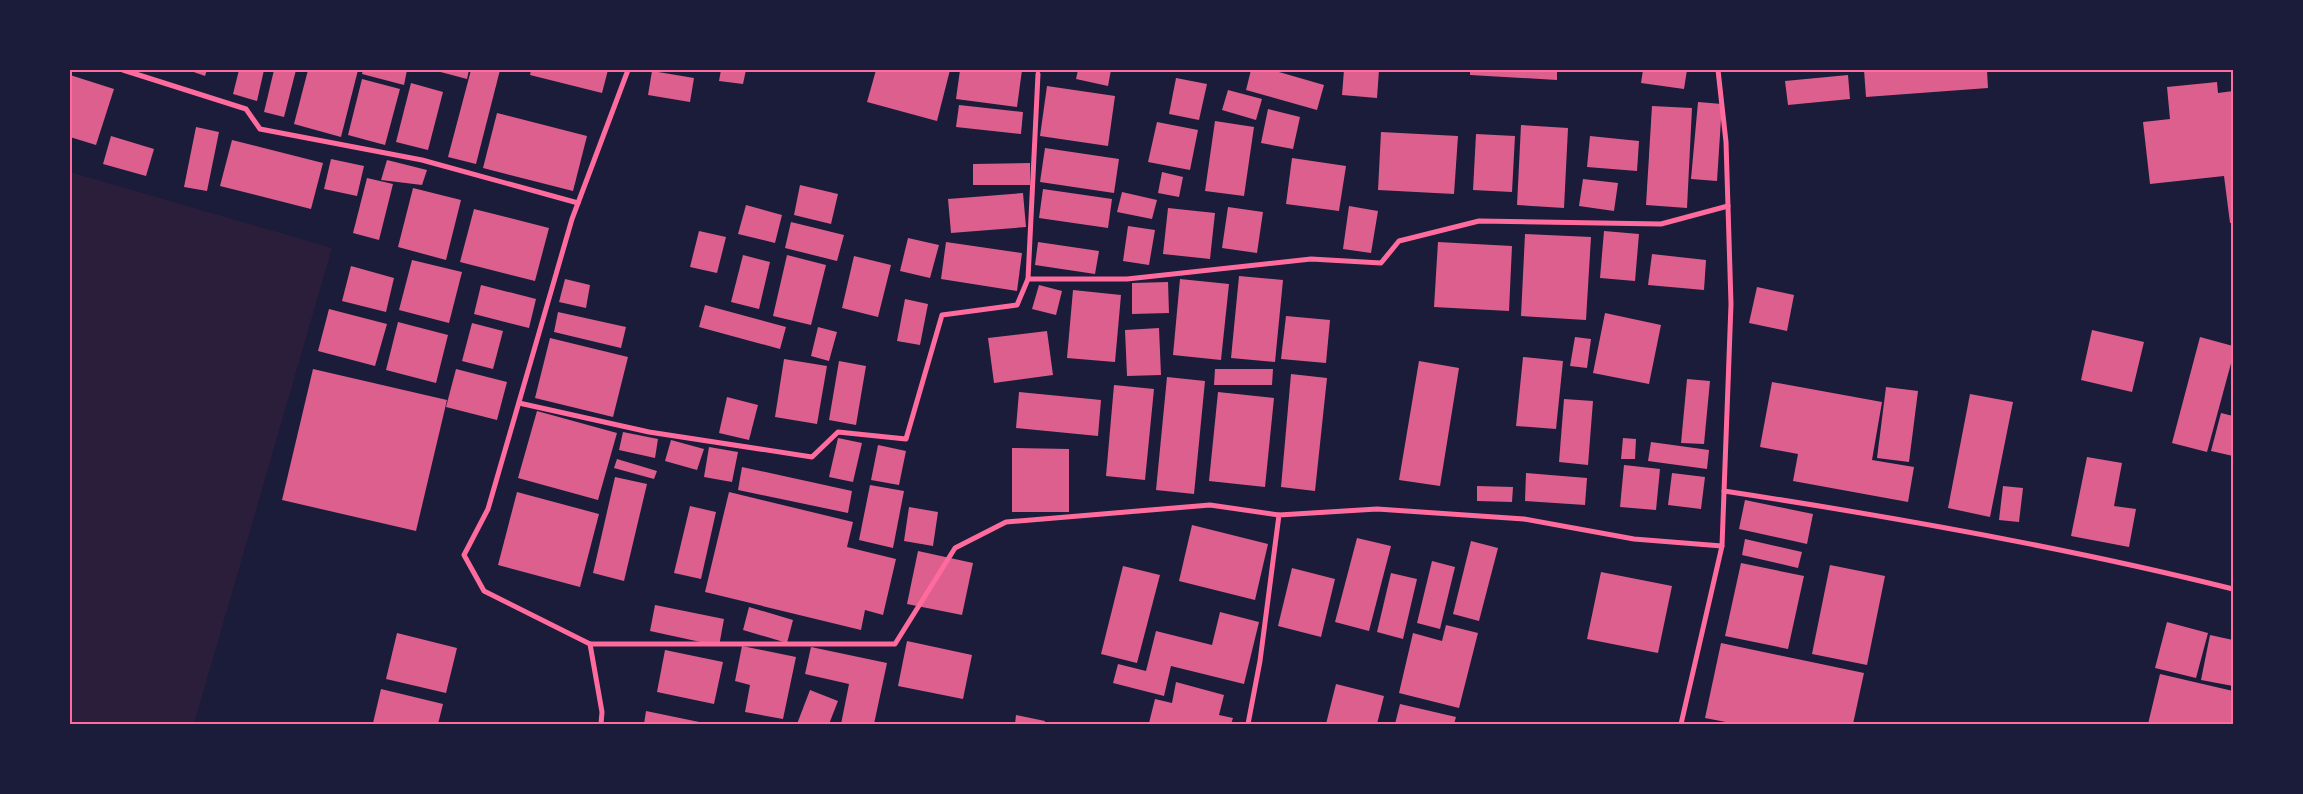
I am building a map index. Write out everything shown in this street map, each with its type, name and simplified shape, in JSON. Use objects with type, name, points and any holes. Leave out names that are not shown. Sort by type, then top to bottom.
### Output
[{"type":"street","points":[[123,70],[246,109],[260,129],[422,160],[578,204]]},
{"type":"street","points":[[628,70],[578,204],[488,509],[464,555],[484,591],[590,644],[894,644],[955,548],[1006,522],[1210,505],[1279,515],[1376,510],[1524,519],[1634,539],[1722,546]]},
{"type":"street","points":[[1681,724],[1722,546],[1732,304],[1726,142],[1718,70]]},
{"type":"street","points":[[519,403],[649,432],[812,457],[838,432],[906,439],[942,315],[1017,305],[1028,279],[1038,74]]},
{"type":"street","points":[[1028,279],[1127,279],[1311,259],[1381,264],[1399,241],[1479,221],[1660,224],[1728,206]]},
{"type":"street","points":[[1724,491],[1906,519],[2164,572],[2233,589]]},
{"type":"street","points":[[1248,724],[1260,661],[1279,515]]},
{"type":"street","points":[[590,644],[602,712],[601,724]]},
{"type":"shaded area","points":[[70,172],[332,248],[194,724],[70,724]]},
{"type":"building","points":[[188,70],[207,70],[205,76]]},
{"type":"building","points":[[239,70],[264,70],[257,101],[233,94]]},
{"type":"building","points":[[274,70],[296,70],[284,117],[264,112]]},
{"type":"building","points":[[308,70],[358,70],[341,137],[294,124]]},
{"type":"building","points":[[363,70],[407,70],[404,85],[362,74]]},
{"type":"building","points":[[433,70],[469,70],[467,79]]},
{"type":"building","points":[[471,70],[500,70],[476,164],[448,157]]},
{"type":"building","points":[[531,70],[608,70],[602,93],[530,75]]},
{"type":"building","points":[[721,70],[746,70],[743,84],[719,81]]},
{"type":"building","points":[[876,70],[950,70],[937,121],[867,102]]},
{"type":"building","points":[[960,70],[1022,70],[1017,107],[956,99]]},
{"type":"building","points":[[1078,70],[1111,70],[1108,86],[1076,79]]},
{"type":"building","points":[[1251,70],[1272,70],[1324,85],[1317,110],[1246,90]]},
{"type":"building","points":[[1344,70],[1379,70],[1377,98],[1342,95]]},
{"type":"building","points":[[1470,70],[1557,70],[1557,80],[1470,75]]},
{"type":"building","points":[[1643,70],[1687,70],[1684,89],[1641,83]]},
{"type":"building","points":[[1864,70],[1987,70],[1988,88],[1866,97]]},
{"type":"building","points":[[652,71],[694,78],[690,102],[648,95]]},
{"type":"building","points":[[70,75],[114,89],[96,145],[70,137]]},
{"type":"building","points":[[1848,75],[1850,99],[1788,105],[1785,81]]},
{"type":"building","points":[[1176,78],[1207,84],[1199,120],[1169,114]]},
{"type":"building","points":[[362,79],[400,89],[385,145],[348,135]]},
{"type":"building","points":[[2217,82],[2218,93],[2233,91],[2233,223],[2230,223],[2224,176],[2150,184],[2143,122],[2170,119],[2167,87]]},
{"type":"building","points":[[411,83],[443,92],[428,150],[396,142]]},
{"type":"building","points":[[1047,86],[1115,96],[1108,146],[1040,136]]},
{"type":"building","points":[[1228,90],[1262,99],[1256,120],[1222,110]]},
{"type":"building","points":[[1698,102],[1722,104],[1717,181],[1691,179]]},
{"type":"building","points":[[959,105],[1023,112],[1021,134],[956,127]]},
{"type":"building","points":[[1652,106],[1692,108],[1687,208],[1646,205]]},
{"type":"building","points":[[1268,109],[1300,117],[1293,149],[1261,143]]},
{"type":"building","points":[[497,113],[587,136],[573,191],[483,168]]},
{"type":"building","points":[[1215,121],[1254,127],[1244,196],[1205,191]]},
{"type":"building","points":[[1157,122],[1198,130],[1190,170],[1148,162]]},
{"type":"building","points":[[1521,125],[1568,128],[1564,208],[1517,205]]},
{"type":"building","points":[[196,127],[219,132],[207,191],[184,187]]},
{"type":"building","points":[[1381,132],[1458,136],[1454,194],[1378,190]]},
{"type":"building","points":[[1476,134],[1515,136],[1512,192],[1473,190]]},
{"type":"building","points":[[111,136],[154,149],[146,176],[103,164]]},
{"type":"building","points":[[1590,136],[1639,141],[1637,171],[1587,167]]},
{"type":"building","points":[[232,140],[323,163],[311,209],[220,186]]},
{"type":"building","points":[[1045,148],[1119,159],[1114,193],[1040,182]]},
{"type":"building","points":[[1292,158],[1346,166],[1339,211],[1286,204]]},
{"type":"building","points":[[331,159],[364,166],[357,196],[324,189]]},
{"type":"building","points":[[387,160],[427,170],[422,185],[381,180]]},
{"type":"building","points":[[1030,163],[1030,185],[973,185],[973,164]]},
{"type":"building","points":[[1162,172],[1183,177],[1179,197],[1158,193]]},
{"type":"building","points":[[367,178],[393,184],[379,240],[353,233]]},
{"type":"building","points":[[1583,179],[1618,183],[1614,211],[1579,206]]},
{"type":"building","points":[[800,185],[838,194],[831,224],[794,215]]},
{"type":"building","points":[[413,188],[461,200],[446,260],[398,247]]},
{"type":"building","points":[[1043,189],[1112,199],[1108,228],[1039,218]]},
{"type":"building","points":[[1122,192],[1157,200],[1152,219],[1117,212]]},
{"type":"building","points":[[1023,193],[1026,227],[951,233],[948,199]]},
{"type":"building","points":[[746,205],[782,215],[775,243],[738,234]]},
{"type":"building","points":[[1349,206],[1378,211],[1371,253],[1343,249]]},
{"type":"building","points":[[1228,207],[1263,212],[1257,253],[1222,248]]},
{"type":"building","points":[[1168,208],[1215,213],[1210,259],[1163,254]]},
{"type":"building","points":[[474,209],[549,228],[535,281],[460,262]]},
{"type":"building","points":[[791,222],[844,235],[837,261],[785,248]]},
{"type":"building","points":[[1128,226],[1155,230],[1149,265],[1123,261]]},
{"type":"building","points":[[699,231],[726,237],[717,273],[690,267]]},
{"type":"building","points":[[1604,231],[1639,234],[1635,281],[1600,278]]},
{"type":"building","points":[[1525,234],[1591,237],[1586,320],[1521,316]]},
{"type":"building","points":[[908,238],[939,245],[930,278],[900,271]]},
{"type":"building","points":[[946,242],[1022,253],[1017,291],[941,279]]},
{"type":"building","points":[[1038,242],[1099,251],[1095,274],[1035,265]]},
{"type":"building","points":[[1438,242],[1512,246],[1509,311],[1434,307]]},
{"type":"building","points":[[1652,254],[1706,260],[1704,290],[1648,285]]},
{"type":"building","points":[[743,255],[770,262],[759,309],[731,302]]},
{"type":"building","points":[[787,255],[826,265],[811,325],[773,316]]},
{"type":"building","points":[[854,256],[891,265],[878,317],[842,308]]},
{"type":"building","points":[[412,260],[462,272],[449,323],[399,310]]},
{"type":"building","points":[[351,266],[394,278],[386,312],[342,301]]},
{"type":"building","points":[[1239,276],[1283,280],[1275,362],[1231,358]]},
{"type":"building","points":[[565,279],[590,285],[586,308],[559,302]]},
{"type":"building","points":[[1180,279],[1229,284],[1221,360],[1173,355]]},
{"type":"building","points":[[1168,282],[1169,313],[1132,314],[1132,283]]},
{"type":"building","points":[[481,285],[536,299],[529,328],[474,314]]},
{"type":"building","points":[[1039,285],[1062,291],[1056,315],[1032,309]]},
{"type":"building","points":[[1757,287],[1794,295],[1787,331],[1749,323]]},
{"type":"building","points":[[1073,290],[1121,295],[1115,362],[1067,358]]},
{"type":"building","points":[[905,299],[928,304],[920,345],[897,341]]},
{"type":"building","points":[[705,305],[786,327],[780,349],[699,327]]},
{"type":"building","points":[[329,309],[387,324],[375,366],[318,351]]},
{"type":"building","points":[[558,312],[626,327],[621,348],[554,332]]},
{"type":"building","points":[[1605,313],[1661,325],[1649,384],[1593,373]]},
{"type":"building","points":[[1286,316],[1330,320],[1326,363],[1281,359]]},
{"type":"building","points":[[398,322],[448,335],[436,383],[386,370]]},
{"type":"building","points":[[472,323],[503,331],[493,369],[462,361]]},
{"type":"building","points":[[818,327],[837,332],[829,361],[811,356]]},
{"type":"building","points":[[1159,328],[1161,375],[1127,376],[1125,330]]},
{"type":"building","points":[[2092,330],[2144,342],[2132,392],[2081,380]]},
{"type":"building","points":[[1047,331],[1053,375],[994,383],[988,338]]},
{"type":"building","points":[[1575,337],[1591,339],[1587,368],[1570,366]]},
{"type":"building","points":[[2200,337],[2233,346],[2233,356],[2207,452],[2172,443]]},
{"type":"building","points":[[550,338],[628,357],[613,417],[535,398]]},
{"type":"building","points":[[1523,357],[1563,361],[1556,429],[1516,426]]},
{"type":"building","points":[[784,359],[827,366],[817,424],[775,417]]},
{"type":"building","points":[[839,361],[866,366],[856,425],[829,420]]},
{"type":"building","points":[[1419,361],[1459,368],[1440,486],[1399,480]]},
{"type":"building","points":[[313,369],[447,400],[416,531],[282,500]]},
{"type":"building","points":[[456,369],[507,382],[497,420],[446,407]]},
{"type":"building","points":[[1215,369],[1273,369],[1272,385],[1214,385]]},
{"type":"building","points":[[1291,374],[1327,378],[1315,491],[1281,487]]},
{"type":"building","points":[[1167,377],[1205,381],[1194,494],[1156,490]]},
{"type":"building","points":[[1687,379],[1710,381],[1704,444],[1681,443]]},
{"type":"building","points":[[1772,382],[1882,402],[1872,460],[1914,467],[1908,502],[1793,481],[1798,454],[1760,447]]},
{"type":"building","points":[[1114,385],[1154,389],[1145,480],[1106,476]]},
{"type":"building","points":[[1886,387],[1918,391],[1909,462],[1877,458]]},
{"type":"building","points":[[1019,392],[1101,400],[1098,436],[1016,428]]},
{"type":"building","points":[[1218,392],[1274,398],[1265,487],[1209,481]]},
{"type":"building","points":[[1970,394],[2013,402],[1990,517],[1948,508]]},
{"type":"building","points":[[727,397],[758,405],[749,440],[719,433]]},
{"type":"building","points":[[1564,399],[1593,401],[1588,465],[1559,462]]},
{"type":"building","points":[[537,411],[617,433],[598,500],[518,478]]},
{"type":"building","points":[[2221,413],[2233,416],[2233,456],[2211,451]]},
{"type":"building","points":[[623,432],[658,439],[655,458],[619,450]]},
{"type":"building","points":[[838,438],[862,443],[853,482],[829,477]]},
{"type":"building","points":[[1623,438],[1636,439],[1635,459],[1621,459]]},
{"type":"building","points":[[671,440],[704,449],[697,470],[665,461]]},
{"type":"building","points":[[1651,442],[1709,450],[1707,469],[1648,461]]},
{"type":"building","points":[[878,445],[906,451],[899,485],[871,480]]},
{"type":"building","points":[[709,447],[738,452],[732,482],[704,477]]},
{"type":"building","points":[[1012,448],[1069,449],[1069,512],[1012,512]]},
{"type":"building","points":[[2087,457],[2122,463],[2114,506],[2136,509],[2129,547],[2071,536]]},
{"type":"building","points":[[617,459],[657,471],[654,479],[614,468]]},
{"type":"building","points":[[1624,465],[1660,469],[1656,510],[1620,507]]},
{"type":"building","points":[[742,467],[852,491],[848,513],[738,490]]},
{"type":"building","points":[[1526,473],[1587,478],[1585,505],[1525,501]]},
{"type":"building","points":[[1672,473],[1705,477],[1701,509],[1668,505]]},
{"type":"building","points":[[615,477],[647,484],[624,581],[593,573]]},
{"type":"building","points":[[870,485],[904,491],[893,548],[859,540]]},
{"type":"building","points":[[1477,486],[1513,487],[1512,502],[1477,501]]},
{"type":"building","points":[[2003,486],[2023,488],[2019,522],[1999,520]]},
{"type":"building","points":[[517,492],[599,514],[580,587],[498,565]]},
{"type":"building","points":[[729,492],[853,522],[847,547],[896,559],[883,615],[865,610],[861,630],[705,592]]},
{"type":"building","points":[[1745,500],[1813,514],[1807,544],[1739,529]]},
{"type":"building","points":[[690,506],[716,512],[701,579],[674,573]]},
{"type":"building","points":[[909,507],[938,512],[933,546],[904,541]]},
{"type":"building","points":[[1192,525],[1268,544],[1255,600],[1179,581]]},
{"type":"building","points":[[1357,538],[1391,546],[1369,631],[1335,622]]},
{"type":"building","points":[[1745,539],[1802,552],[1798,568],[1742,555]]},
{"type":"building","points":[[1471,541],[1498,548],[1479,621],[1453,614]]},
{"type":"building","points":[[918,551],[973,563],[962,615],[907,604]]},
{"type":"building","points":[[1432,561],[1455,567],[1440,629],[1417,623]]},
{"type":"building","points":[[1741,563],[1804,576],[1788,649],[1725,636]]},
{"type":"building","points":[[1830,565],[1885,576],[1867,665],[1812,654]]},
{"type":"building","points":[[1123,566],[1160,575],[1137,663],[1101,654]]},
{"type":"building","points":[[1292,568],[1335,579],[1321,637],[1278,626]]},
{"type":"building","points":[[1601,572],[1672,586],[1658,653],[1587,639]]},
{"type":"building","points":[[1391,573],[1417,579],[1403,639],[1377,632]]},
{"type":"building","points":[[655,605],[724,619],[719,646],[650,631]]},
{"type":"building","points":[[749,607],[793,620],[787,643],[743,630]]},
{"type":"building","points":[[1220,612],[1259,622],[1244,684],[1171,666],[1164,696],[1113,683],[1118,664],[1146,671],[1156,631],[1212,645]]},
{"type":"building","points":[[2167,622],[2208,633],[2196,678],[2155,668]]},
{"type":"building","points":[[1446,625],[1478,633],[1459,708],[1399,693],[1413,633],[1442,641]]},
{"type":"building","points":[[397,633],[457,648],[446,693],[386,679]]},
{"type":"building","points":[[2210,635],[2233,640],[2233,686],[2201,680]]},
{"type":"building","points":[[907,641],[972,655],[963,699],[898,686]]},
{"type":"building","points":[[1721,643],[1864,673],[1853,724],[1736,724],[1705,718]]},
{"type":"building","points":[[742,646],[796,657],[783,719],[745,712],[750,685],[735,681]]},
{"type":"building","points":[[811,647],[887,663],[874,724],[841,724],[849,684],[805,674]]},
{"type":"building","points":[[665,650],[723,662],[714,704],[657,692]]},
{"type":"building","points":[[2160,674],[2233,691],[2233,724],[2148,724]]},
{"type":"building","points":[[1176,682],[1224,695],[1219,715],[1233,718],[1231,724],[1149,723],[1155,699],[1172,703]]},
{"type":"building","points":[[1336,684],[1384,696],[1377,724],[1326,724]]},
{"type":"building","points":[[381,689],[443,704],[438,724],[373,723]]},
{"type":"building","points":[[810,690],[838,701],[829,724],[797,724]]},
{"type":"building","points":[[1400,704],[1456,717],[1454,724],[1395,724]]},
{"type":"building","points":[[646,711],[704,723],[704,724],[644,724]]},
{"type":"building","points":[[1016,715],[1045,721],[1044,724],[1015,724]]}]
